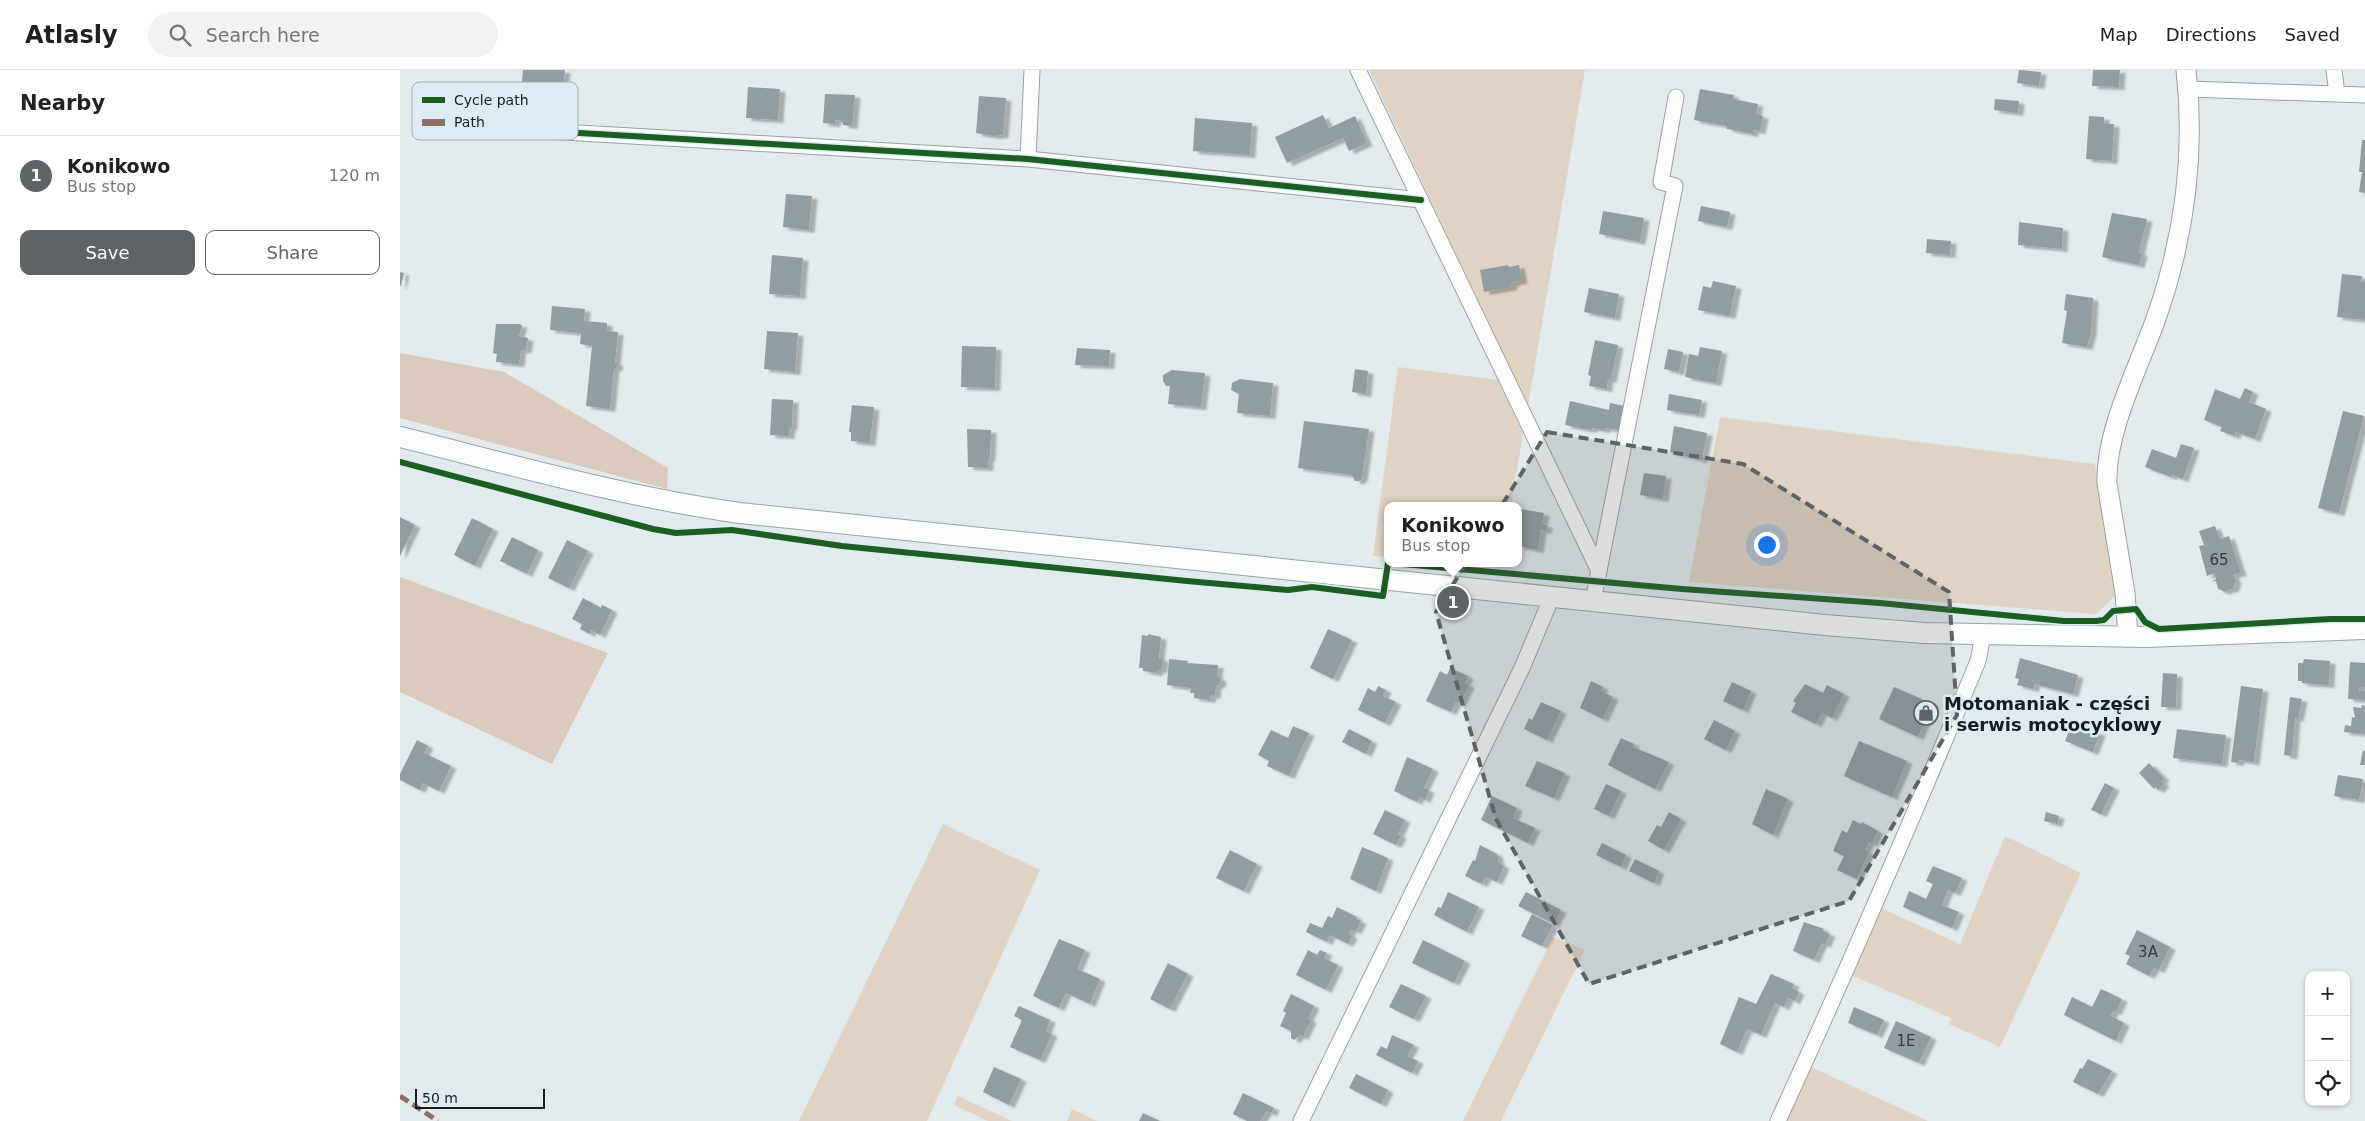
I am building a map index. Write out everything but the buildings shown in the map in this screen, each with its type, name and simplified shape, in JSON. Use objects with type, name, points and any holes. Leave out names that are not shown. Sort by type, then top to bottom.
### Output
[{"type":"main road","points":[[400,437],[632,494],[740,513],[1873,629],[1983,635],[2128,637],[2365,629]]},
{"type":"street","points":[[1028,159],[1032,70]]},
{"type":"street","points":[[1358,70],[1599,571]]},
{"type":"street","points":[[2128,637],[2126,594],[2107,482],[2106,465],[2115,431],[2173,268],[2184,216],[2189,164],[2186,70]]},
{"type":"street","points":[[2334,70],[2337,94]]},
{"type":"street","points":[[2188,89],[2365,95]]},
{"type":"street","points":[[1593,601],[1675,186],[1662,182],[1676,97]]},
{"type":"street","points":[[578,132],[1028,159],[1421,200]]},
{"type":"street","points":[[1301,1121],[1522,668],[1548,606],[1549,597]]},
{"type":"street","points":[[1778,1121],[1834,999],[1910,824],[1978,661],[1983,635]]},
{"type":"highlighted area","points":[[1547,432],[1743,464],[1949,592],[1957,715],[1849,901],[1589,984],[1496,819],[1436,612]]},
{"type":"shaded area","points":[[1369,70],[1585,70],[1528,406]]},
{"type":"shaded area","points":[[400,353],[504,372],[668,468],[667,489],[400,418]]},
{"type":"shaded area","points":[[1398,367],[1498,380],[1523,434],[1512,502],[1384,502],[1384,557],[1373,556]]},
{"type":"shaded area","points":[[1720,417],[2095,464],[2115,596],[2096,614],[1689,582]]},
{"type":"shaded area","points":[[400,577],[608,653],[552,764],[400,692]]},
{"type":"shaded area","points":[[943,824],[1040,870],[927,1121],[799,1121]]},
{"type":"shaded area","points":[[2005,836],[2081,873],[2000,1047],[1949,1024],[1951,1018],[1851,975],[1881,908],[1960,944]]},
{"type":"shaded area","points":[[1553,937],[1585,950],[1501,1121],[1463,1121]]},
{"type":"shaded area","points":[[1811,1067],[1928,1121],[1787,1121]]},
{"type":"shaded area","points":[[958,1096],[1012,1121],[988,1121],[954,1105]]},
{"type":"shaded area","points":[[1072,1109],[1097,1121],[1067,1121]]},
{"type":"marked path","points":[[400,1096],[438,1121]]},
{"type":"cycle path","points":[[578,133],[1028,159],[1421,200]]},
{"type":"cycle path","points":[[400,462],[653,529],[676,533],[732,530],[842,546],[1187,581],[1288,590],[1312,587],[1383,596],[1387,567]]},
{"type":"cycle path","points":[[1436,567],[1682,589],[1880,603],[2064,621],[2104,620],[2113,611],[2136,609],[2145,622],[2159,629],[2330,619],[2365,619]]},
{"type":"place","name":"Konikowo","points":[[1453,602]]},
{"type":"place","name":"Motomaniak - części i serwis motocyklowy","points":[[1926,713]]}]
